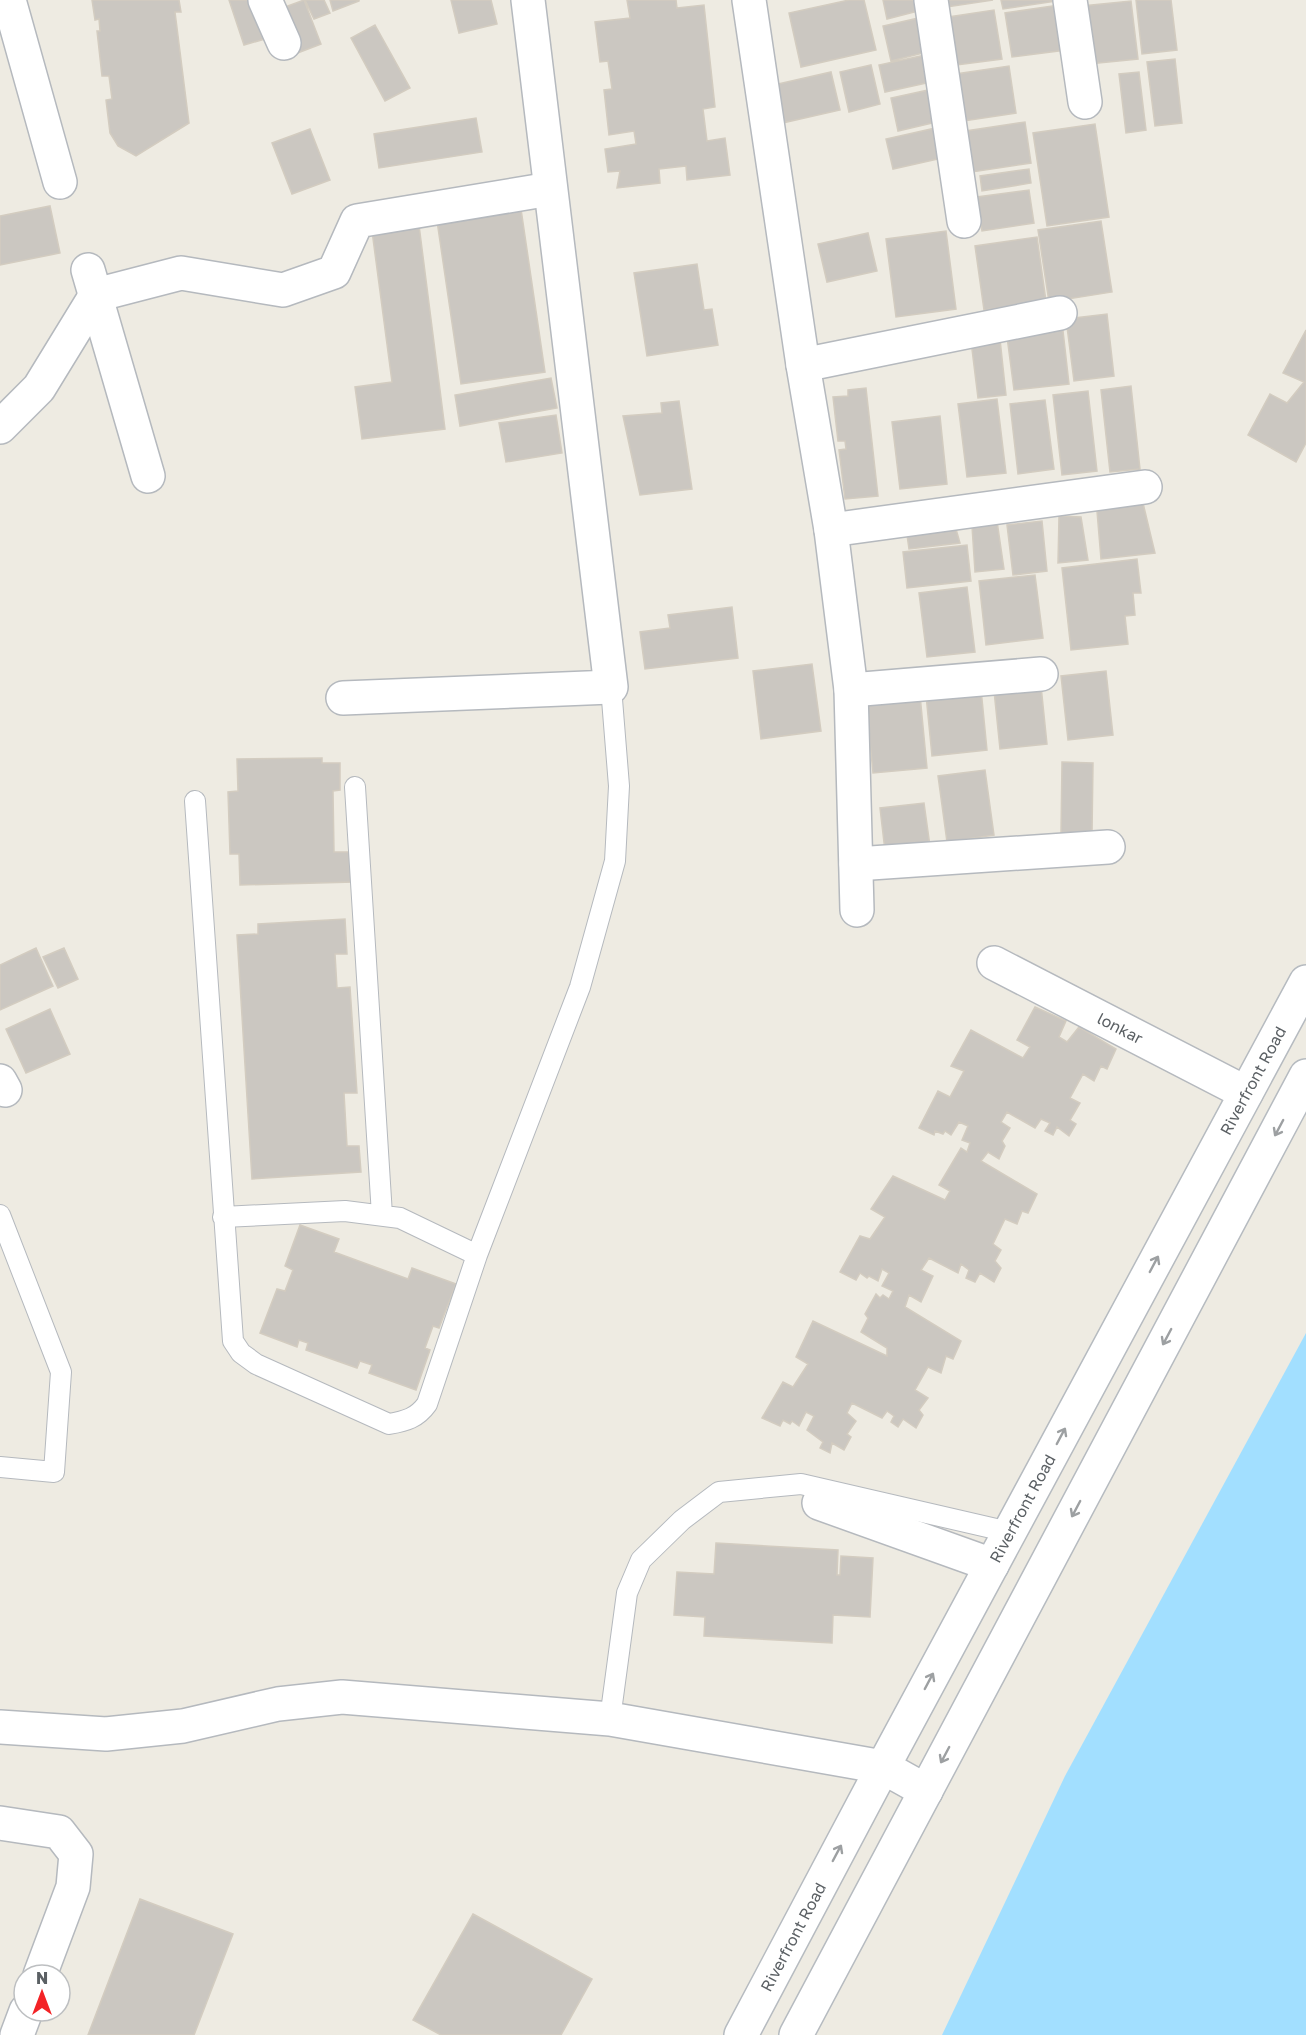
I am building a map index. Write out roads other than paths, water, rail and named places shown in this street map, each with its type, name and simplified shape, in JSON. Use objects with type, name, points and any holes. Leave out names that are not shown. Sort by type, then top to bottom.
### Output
[{"type":"street","points":[[9,0],[60,182]]},
{"type":"street","points":[[266,0],[284,43]]},
{"type":"street","points":[[343,698],[611,687],[528,0]]},
{"type":"street","points":[[749,0],[803,365],[831,530],[851,690],[857,910]]},
{"type":"street","points":[[931,0],[964,221]]},
{"type":"street","points":[[1070,0],[1085,102]]},
{"type":"street","points":[[92,283],[181,273],[283,290],[334,272],[357,221],[550,189]]},
{"type":"street","points":[[0,427],[39,388],[92,283]]},
{"type":"street","points":[[92,283],[148,476]]},
{"type":"street","points":[[803,365],[1060,313]]},
{"type":"street","points":[[831,530],[1145,487]]},
{"type":"street","points":[[851,690],[1041,674]]},
{"type":"street","points":[[856,864],[1108,847]]},
{"type":"street","name":"lonkar","points":[[994,963],[1246,1093]]},
{"type":"street","name":"Riverfront Road","points":[[741,2035],[1306,982]]},
{"type":"street","points":[[796,2035],[1306,1076]]},
{"type":"street","points":[[819,1503],[992,1565]]},
{"type":"street","points":[[0,1726],[105,1734],[183,1726],[278,1704],[342,1697],[610,1719],[883,1767],[926,1791]]},
{"type":"street","points":[[0,1822],[59,1832],[76,1854],[73,1887],[44,1963]]},
{"type":"lane","points":[[195,801],[233,1341],[242,1353],[256,1364],[389,1424],[406,1421],[420,1414],[428,1404],[477,1255],[580,987],[615,861],[619,786],[611,687]]},
{"type":"lane","points":[[355,787],[382,1215]]},
{"type":"lane","points":[[223,1216],[345,1210],[382,1215],[400,1218],[477,1255]]},
{"type":"lane","points":[[0,1215],[61,1372],[54,1472],[0,1467]]},
{"type":"lane","points":[[610,1719],[627,1593],[640,1560],[682,1520],[719,1492],[801,1484],[1010,1532]]},
{"type":"water","points":[[1306,1333],[1306,2035],[942,2035],[1065,1776]]}]
